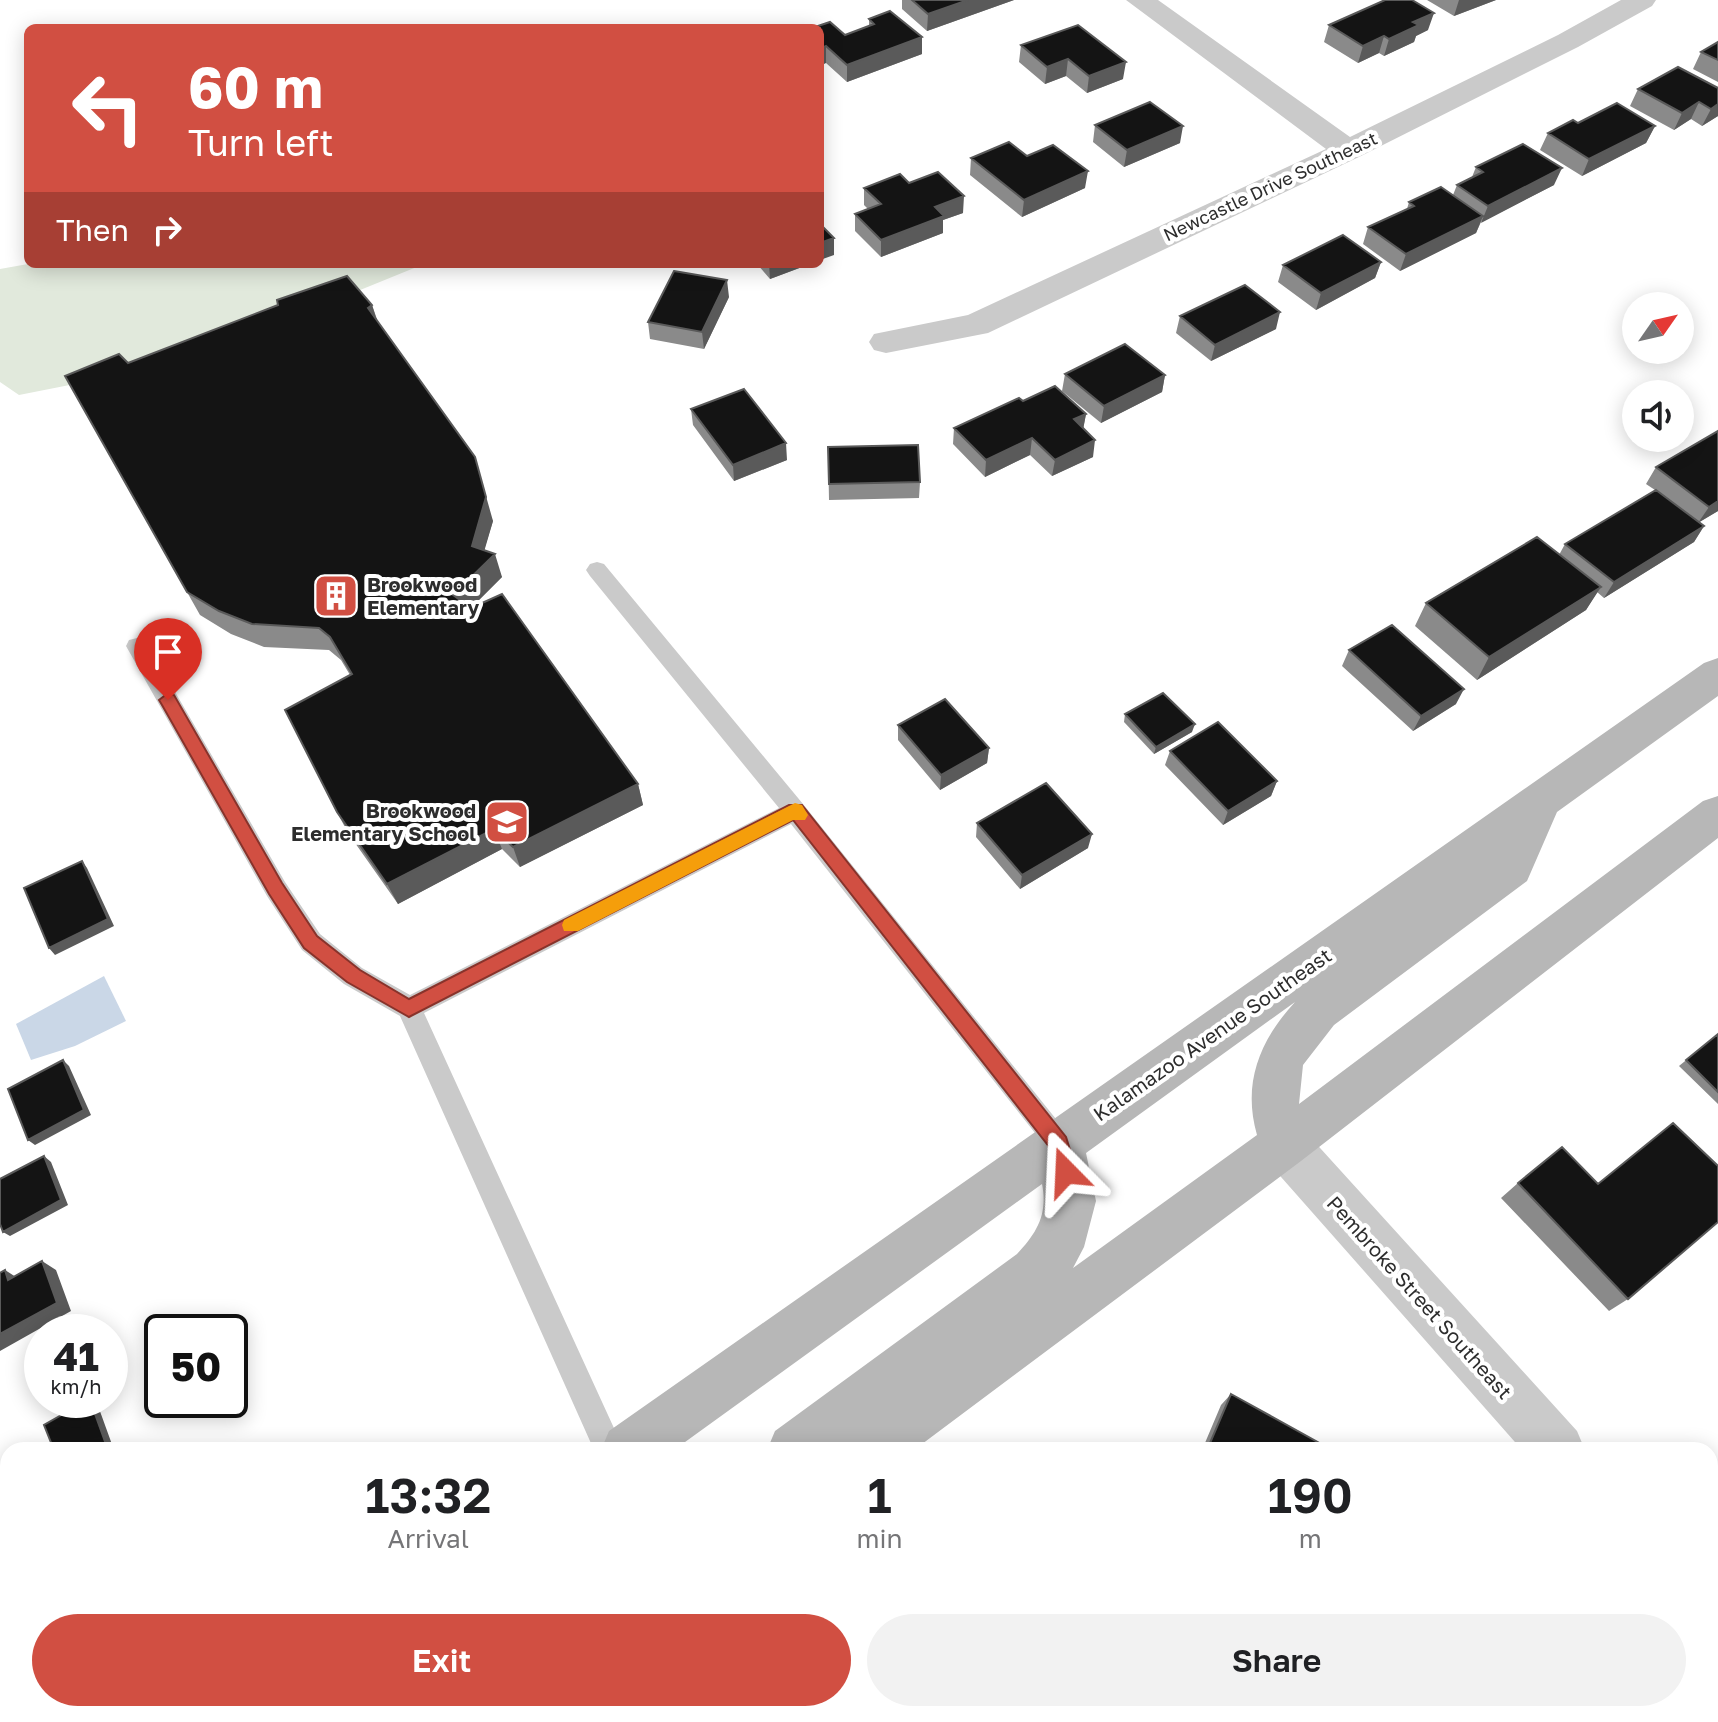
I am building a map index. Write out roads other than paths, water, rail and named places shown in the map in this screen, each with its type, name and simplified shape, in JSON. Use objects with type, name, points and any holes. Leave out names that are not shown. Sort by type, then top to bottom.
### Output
[{"type":"main road","name":"Kalamazoo Avenue Southeast","points":[[639,1442],[1718,674]]},
{"type":"main road","points":[[1284,1144],[1274,1117],[1275,1079],[1281,1054],[1297,1032],[1317,1010],[1511,868],[1540,800]]},
{"type":"main road","points":[[880,1442],[1284,1144],[1718,814]]},
{"type":"main road","points":[[805,1442],[1035,1272],[1058,1247],[1071,1201],[1059,1143]]},
{"type":"street","points":[[1140,0],[1348,150]]},
{"type":"street","name":"Newcastle Drive Southeast","points":[[886,342],[976,325],[1348,150],[1568,41],[1642,0]]},
{"type":"street","name":"Pembroke Street Southeast","points":[[1284,1144],[1551,1442]]},
{"type":"lane","points":[[597,570],[795,811],[1059,1143]]},
{"type":"lane","points":[[137,646],[276,889],[311,942],[353,976],[409,1008],[605,1442]]},
{"type":"lane","points":[[409,1008],[795,811]]},
{"type":"water","points":[[104,976],[126,1021],[75,1046],[31,1060],[16,1024]]},
{"type":"place","name":"Brookwood Elementary","points":[[336,596]]},
{"type":"place","name":"Brookwood Elementary School","points":[[507,822]]}]
